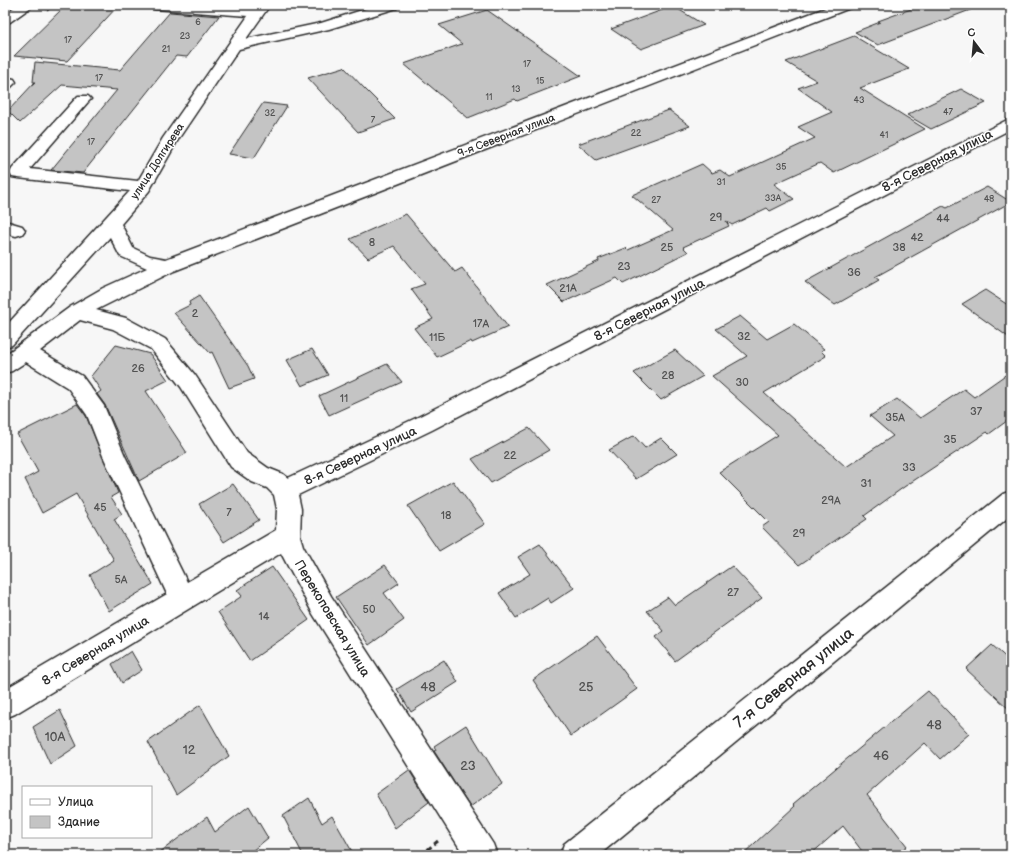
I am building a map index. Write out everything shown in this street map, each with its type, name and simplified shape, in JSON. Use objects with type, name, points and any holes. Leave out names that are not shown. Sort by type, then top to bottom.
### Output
[{"type":"street","points":[[6,18],[27,5]]},
{"type":"street","points":[[155,5],[259,9]]},
{"type":"street","points":[[236,46],[324,26],[392,5]]},
{"type":"street","name":"9-я Северная улица","points":[[5,364],[26,352],[78,312],[130,283],[167,266],[844,5]]},
{"type":"street","name":"улица Долгирева","points":[[5,340],[112,223],[142,187],[171,138],[236,46],[259,9]]},
{"type":"street","points":[[83,99],[18,173],[142,187]]},
{"type":"street","name":"8-я Северная улица","points":[[285,490],[424,424],[1011,123]]},
{"type":"street","points":[[112,223],[126,252],[145,261],[167,266]]},
{"type":"street","points":[[78,312],[119,323],[158,344],[188,381],[239,460],[260,475],[275,481],[285,490]]},
{"type":"street","points":[[26,352],[75,382],[96,412],[114,456],[182,598]]},
{"type":"street","name":"Перекоповская улица","points":[[285,490],[289,509],[288,536],[291,549],[322,605],[482,855]]},
{"type":"street","name":"7-я Северная улица","points":[[575,855],[1011,501]]},
{"type":"street","name":"8-я Северная улица","points":[[5,704],[288,536]]},
{"type":"building","points":[[66,5],[117,7],[67,61],[14,56]]},
{"type":"building","points":[[922,5],[978,5],[978,7],[878,45],[855,32],[880,22],[878,21]]},
{"type":"building","points":[[673,6],[704,25],[641,49],[611,29]]},
{"type":"building","points":[[487,10],[581,76],[517,101],[515,99],[468,118],[404,64],[462,44],[439,25]]},
{"type":"building","points":[[170,12],[219,16],[187,57],[176,56],[83,173],[51,170],[117,90],[62,85],[20,123],[8,111],[35,82],[33,82],[35,62],[120,70]]},
{"type":"building","points":[[854,36],[909,69],[860,88],[925,129],[834,173],[820,163],[774,184],[794,199],[770,211],[767,208],[732,225],[726,221],[729,226],[683,247],[688,252],[623,284],[617,278],[564,302],[547,285],[599,261],[598,259],[626,248],[628,250],[673,230],[632,195],[702,164],[712,173],[720,170],[730,177],[815,138],[798,127],[832,112],[798,88],[817,81],[786,62]]},
{"type":"building","points":[[344,67],[395,119],[358,132],[308,78]]},
{"type":"building","points":[[961,89],[986,103],[931,129],[907,115]]},
{"type":"building","points":[[263,103],[287,106],[254,158],[229,154]]},
{"type":"building","points":[[669,110],[690,126],[596,160],[578,144]]},
{"type":"building","points":[[987,187],[1011,202],[875,277],[879,280],[835,305],[805,282],[943,206],[947,208]]},
{"type":"building","points":[[406,214],[455,272],[462,268],[508,327],[472,343],[471,341],[437,357],[414,328],[433,319],[411,289],[425,284],[394,246],[368,258],[350,239]]},
{"type":"building","points":[[985,290],[1011,307],[1011,339],[962,304]]},
{"type":"building","points":[[199,296],[248,366],[254,379],[229,388],[212,352],[210,353],[174,313],[190,305],[189,302]]},
{"type":"building","points":[[740,316],[767,339],[794,324],[824,349],[821,351],[826,356],[764,393],[846,467],[893,436],[870,416],[897,399],[920,418],[964,389],[974,397],[1011,371],[1011,418],[989,434],[987,432],[904,487],[864,516],[867,519],[799,565],[762,527],[769,522],[719,472],[778,435],[712,376],[747,356],[716,329]]},
{"type":"building","points":[[116,345],[150,354],[168,380],[146,391],[187,453],[139,481],[105,405],[97,394],[101,391],[91,376]]},
{"type":"building","points":[[312,349],[328,375],[302,386],[287,360]]},
{"type":"building","points":[[675,350],[703,376],[661,400],[634,373]]},
{"type":"building","points":[[387,364],[402,382],[329,415],[319,396]]},
{"type":"building","points":[[77,404],[86,416],[118,493],[111,497],[122,514],[114,519],[153,584],[109,611],[90,575],[114,560],[76,494],[42,513],[25,479],[38,472],[17,434]]},
{"type":"building","points":[[529,428],[549,450],[491,483],[472,459]]},
{"type":"building","points":[[634,436],[645,448],[661,438],[677,454],[636,479],[609,450]]},
{"type":"building","points":[[453,481],[485,524],[439,551],[408,506]]},
{"type":"building","points":[[233,484],[259,520],[224,542],[199,504]]},
{"type":"building","points":[[540,544],[574,588],[551,603],[548,598],[516,618],[499,593],[530,574],[518,557]]},
{"type":"building","points":[[385,565],[399,583],[384,593],[404,620],[369,645],[336,597]]},
{"type":"building","points":[[732,566],[762,598],[675,661],[656,637],[664,631],[647,611],[668,597],[675,605]]},
{"type":"building","points":[[272,567],[309,620],[250,661],[218,612],[242,596],[237,590]]},
{"type":"building","points":[[597,636],[637,689],[571,736],[533,680]]},
{"type":"building","points":[[992,645],[1011,662],[1011,711],[966,669]]},
{"type":"building","points":[[131,651],[142,670],[122,683],[112,664]]},
{"type":"building","points":[[444,660],[458,682],[411,712],[397,689]]},
{"type":"building","points":[[928,691],[969,734],[940,759],[925,743],[867,795],[907,846],[896,855],[865,855],[843,826],[810,855],[742,855],[795,806],[793,804]]},
{"type":"building","points":[[200,705],[229,756],[176,795],[148,742]]},
{"type":"building","points":[[60,710],[77,746],[50,764],[33,727]]},
{"type":"building","points":[[466,725],[502,784],[470,807],[434,751],[436,750],[434,746]]},
{"type":"building","points":[[409,770],[429,802],[395,828],[376,794]]},
{"type":"building","points":[[309,798],[322,823],[332,816],[354,855],[303,855],[283,816]]},
{"type":"building","points":[[249,806],[268,838],[247,855],[156,855],[207,817],[215,832]]}]
